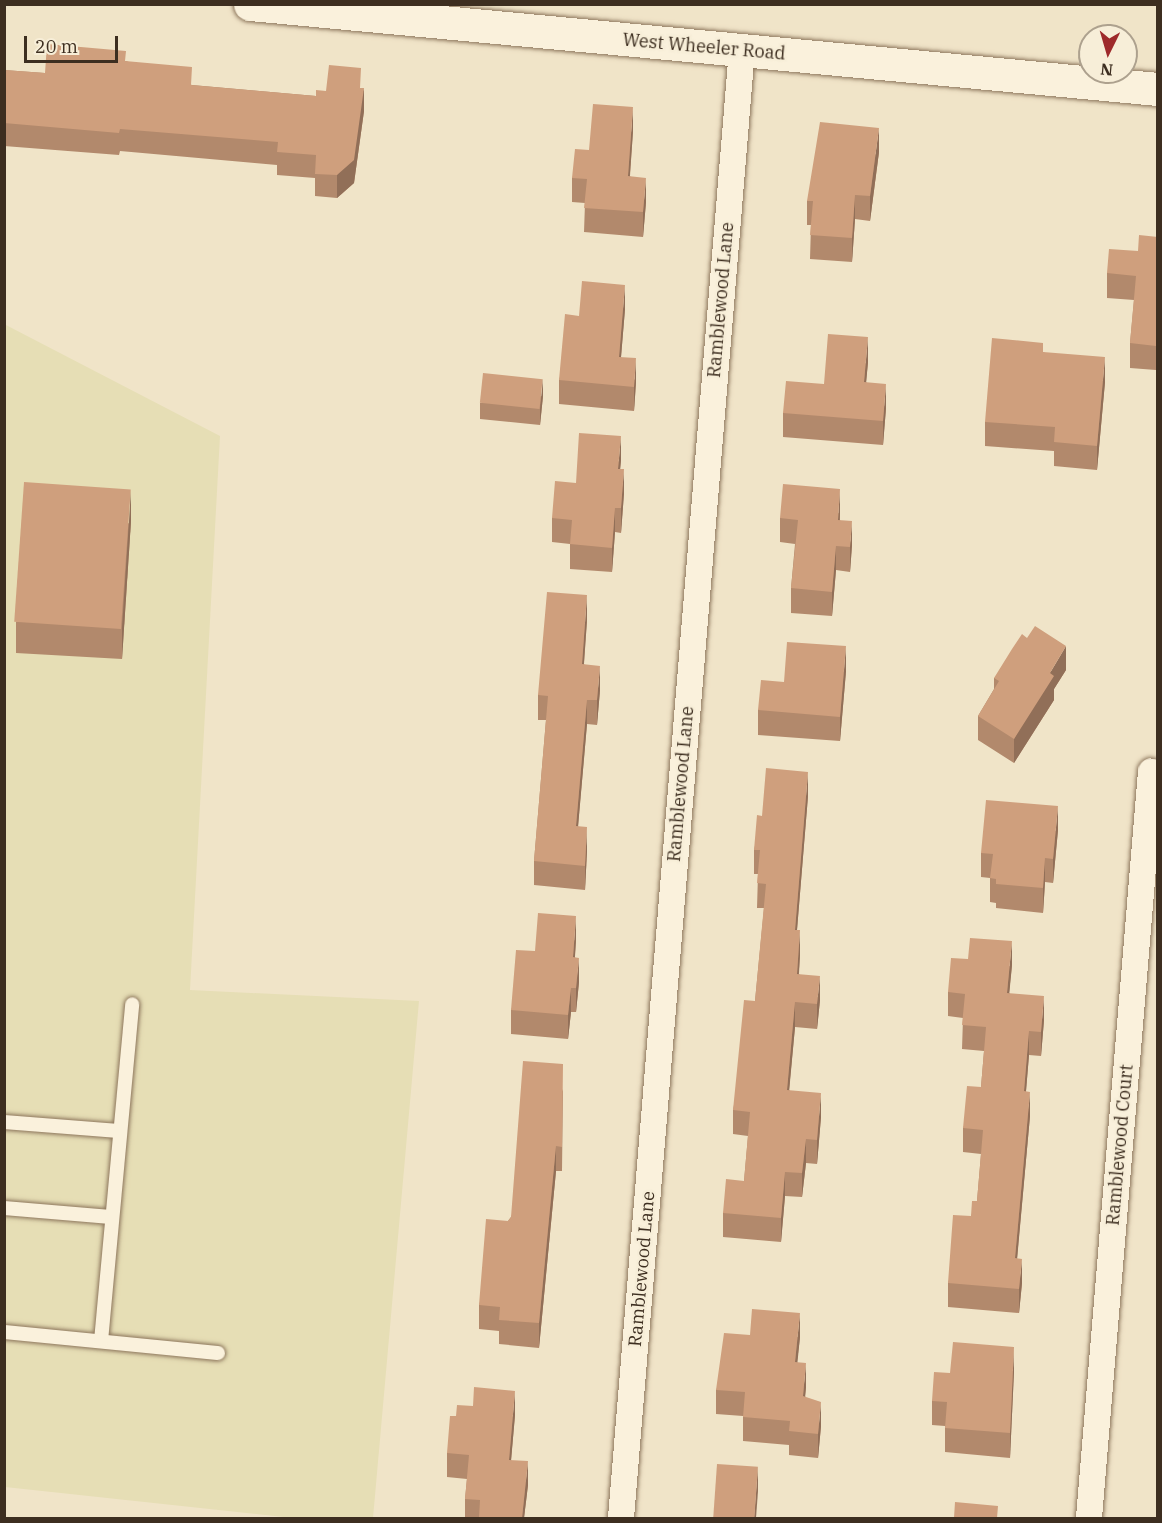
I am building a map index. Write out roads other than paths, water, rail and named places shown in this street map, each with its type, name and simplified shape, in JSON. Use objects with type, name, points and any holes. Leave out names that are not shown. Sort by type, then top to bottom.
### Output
[{"type":"street","name":"West Wheeler Road","points":[[250,4],[1158,90]]},
{"type":"street","name":"Ramblewood Lane","points":[[621,1518],[742,50]]},
{"type":"street","name":"Ramblewood Court","points":[[1089,1518],[1151,772]]},
{"type":"lane","points":[[101,1341],[132,1004]]},
{"type":"lane","points":[[4,1122],[119,1131]]},
{"type":"lane","points":[[4,1208],[111,1217]]},
{"type":"lane","points":[[4,1332],[218,1353]]}]
